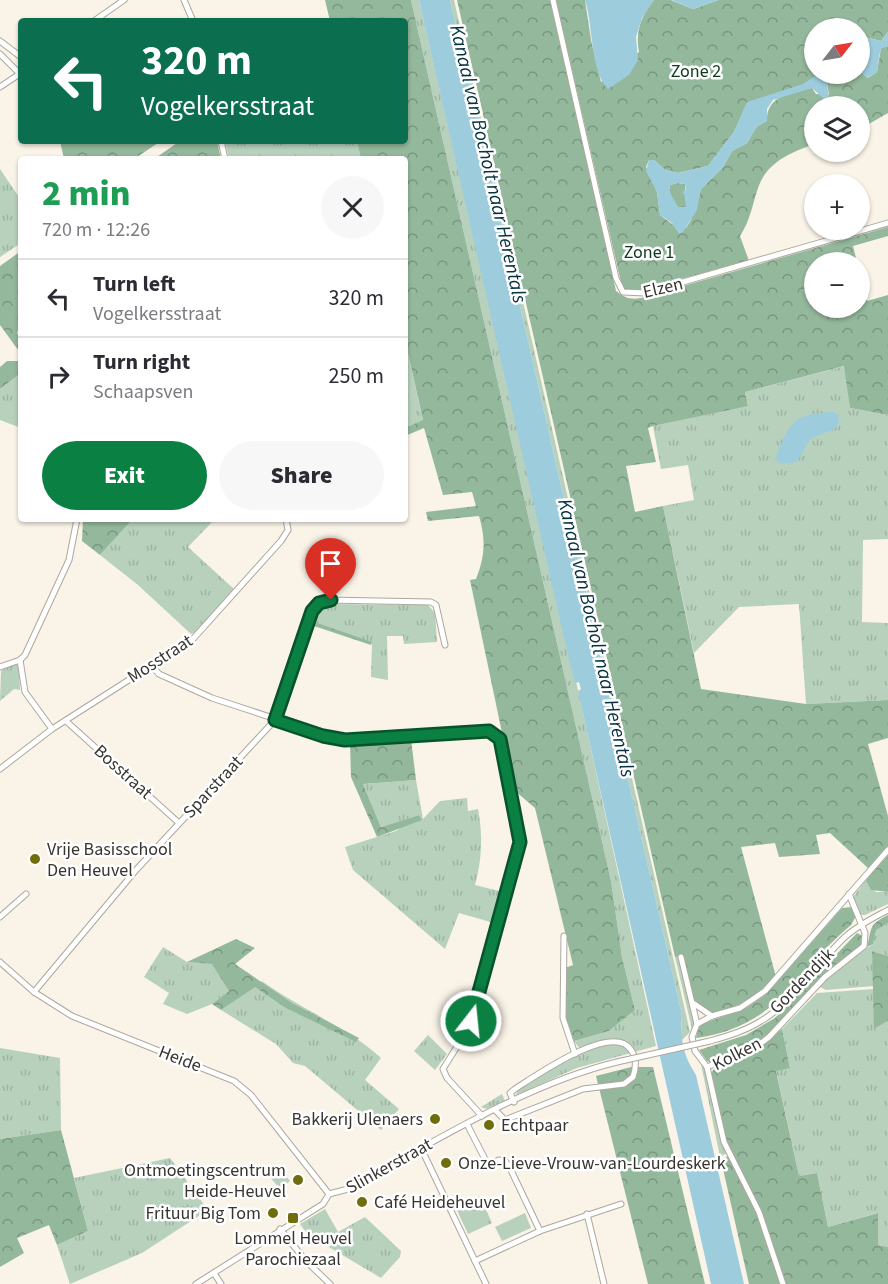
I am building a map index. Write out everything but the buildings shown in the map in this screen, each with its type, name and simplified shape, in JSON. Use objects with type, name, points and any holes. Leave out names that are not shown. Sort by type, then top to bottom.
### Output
[{"type":"street","points":[[98,18],[123,0]]},
{"type":"street","points":[[184,0],[192,18]]},
{"type":"street","name":"Elzen","points":[[553,0],[616,278],[623,292],[635,294],[655,291],[888,223]]},
{"type":"street","points":[[0,41],[18,55]]},
{"type":"street","points":[[0,54],[18,71]]},
{"type":"street","points":[[0,87],[18,76]]},
{"type":"street","points":[[0,667],[20,660],[26,655],[69,560],[77,522]]},
{"type":"street","name":"Mosstraat","points":[[0,769],[52,729],[193,639],[281,542],[288,530],[287,522]]},
{"type":"street","points":[[275,720],[312,611],[322,601],[431,602],[436,605],[445,645]]},
{"type":"street","points":[[20,660],[24,692],[52,729]]},
{"type":"street","points":[[152,666],[159,674],[173,681],[323,736],[345,740],[489,731],[500,739],[520,842],[468,1029],[443,1069],[447,1078],[483,1116]]},
{"type":"street","name":"Sparstraat","points":[[34,992],[136,870],[275,720]]},
{"type":"street","name":"Bosstraat","points":[[66,721],[179,823]]},
{"type":"street","points":[[697,1023],[712,1016],[733,1011],[765,992],[888,850]]},
{"type":"street","points":[[0,917],[26,894]]},
{"type":"street","points":[[849,894],[862,924]]},
{"type":"street","name":"Gordendijk","points":[[710,1041],[740,1032],[782,1006],[845,937],[862,924],[888,910]]},
{"type":"street","name":"Kolken","points":[[783,1284],[759,1212],[724,1142],[707,1066],[756,1047],[769,1037],[825,977],[864,946],[865,933],[862,924]]},
{"type":"street","points":[[564,936],[563,1018],[575,1054]]},
{"type":"street","points":[[681,957],[697,1023],[692,1037],[695,1051],[707,1066]]},
{"type":"street","name":"Heide","points":[[0,962],[34,992],[90,1025],[234,1081],[251,1095],[329,1194]]},
{"type":"street","points":[[693,1003],[712,1016]]},
{"type":"street","name":"Slinkerstraat","points":[[496,1111],[505,1120],[584,1089],[624,1084],[635,1071],[635,1057],[630,1047],[617,1041],[608,1041],[575,1054],[514,1089],[510,1093],[514,1102]]},
{"type":"street","name":"Slinkerstraat","points":[[196,1284],[323,1203],[329,1194],[348,1189],[483,1116],[574,1075],[617,1062],[710,1041]]},
{"type":"street","points":[[467,1124],[488,1165],[499,1160],[505,1161],[509,1166],[540,1231]]},
{"type":"street","points":[[421,1148],[486,1284]]},
{"type":"street","points":[[475,1261],[540,1231],[621,1203]]},
{"type":"street","points":[[587,1214],[604,1284]]},
{"type":"street","points":[[280,1229],[306,1261],[330,1284]]},
{"type":"street","points":[[214,1273],[221,1284]]},
{"type":"green space","points":[[325,0],[411,0],[611,881],[622,957],[635,1010],[609,1031],[574,1041],[566,1017],[565,968],[573,965],[535,808],[514,790],[470,580],[476,579],[483,555],[484,540],[479,516],[428,521],[426,512],[476,506],[472,492],[443,495],[424,428],[408,435],[408,427],[423,420],[408,353],[408,156],[360,156],[358,144],[408,144],[408,18],[329,18]]},
{"type":"green space","points":[[411,0],[419,0],[578,690],[656,1046],[577,1068],[516,1095],[518,1089],[558,1064],[583,1053],[574,1041],[609,1031],[635,1010],[622,957],[611,881]]},
{"type":"green space","points":[[450,0],[454,0],[690,1032],[681,1041],[682,1015]]},
{"type":"green space","points":[[457,0],[550,0],[616,291],[625,297],[641,298],[843,240],[870,240],[870,232],[888,227],[888,236],[853,246],[854,252],[804,252],[804,318],[870,318],[870,300],[888,295],[888,415],[850,408],[844,366],[745,392],[748,406],[648,428],[656,462],[626,466],[635,512],[663,506],[701,689],[806,704],[888,700],[888,738],[868,744],[888,816],[888,846],[868,868],[830,833],[816,835],[820,854],[779,857],[775,843],[741,847],[776,977],[747,1000],[734,1007],[722,1012],[711,1012],[701,1008],[691,993],[684,956],[675,957]]},
{"type":"green space","points":[[556,0],[585,0],[601,82],[639,52],[640,24],[654,0],[671,0],[693,9],[719,0],[888,0],[888,32],[881,41],[870,38],[870,18],[804,18],[805,84],[747,103],[734,132],[708,166],[678,173],[665,170],[654,160],[649,160],[646,167],[657,192],[660,215],[676,227],[686,228],[701,189],[723,167],[732,151],[747,143],[757,126],[767,121],[768,113],[775,101],[788,94],[812,88],[816,94],[829,95],[827,84],[870,84],[870,77],[877,72],[881,48],[888,46],[888,113],[870,123],[870,96],[804,96],[804,148],[773,165],[762,179],[749,219],[740,236],[749,261],[631,292],[623,288]]},
{"type":"green space","points":[[61,144],[156,144],[138,156],[63,156]]},
{"type":"green space","points":[[176,144],[218,144],[220,156],[158,156]]},
{"type":"green space","points":[[226,144],[358,144],[360,156],[228,156]]},
{"type":"green space","points":[[0,169],[18,196],[18,245],[0,257]]},
{"type":"green space","points":[[685,184],[686,207],[678,208],[669,191],[670,185]]},
{"type":"green space","points":[[18,253],[18,350],[0,325],[0,266]]},
{"type":"green space","points":[[408,354],[423,421],[408,427]]},
{"type":"green space","points":[[7,361],[18,361],[18,375],[0,389],[0,367]]},
{"type":"green space","points":[[845,366],[850,408],[888,415],[888,539],[863,540],[862,622],[888,623],[888,700],[806,704],[799,604],[739,607],[694,653],[663,506],[694,500],[688,465],[661,469],[653,426],[748,405],[745,392]]},
{"type":"green space","points":[[18,375],[18,427],[0,420],[0,389]]},
{"type":"green space","points":[[83,522],[130,522],[100,555],[82,541]]},
{"type":"green space","points":[[130,522],[212,522],[188,547],[235,590],[196,632],[191,634],[138,585],[100,555]]},
{"type":"green space","points":[[325,604],[428,605],[435,613],[437,642],[404,644],[403,636],[387,636],[388,680],[371,677],[372,643],[312,621],[316,612]]},
{"type":"green space","points":[[312,621],[372,642],[371,645],[311,625]]},
{"type":"green space","points":[[16,663],[19,666],[20,690],[14,689],[0,701],[1,671]]},
{"type":"green space","points":[[411,739],[416,780],[363,784],[381,827],[419,815],[422,820],[377,837],[351,777],[350,743]]},
{"type":"green space","points":[[416,780],[423,819],[440,801],[467,798],[468,811],[478,809],[481,847],[475,885],[503,892],[494,923],[459,913],[445,949],[353,870],[345,847],[396,831],[419,815],[381,827],[363,784]]},
{"type":"green space","points":[[888,855],[888,892],[871,890],[866,880]]},
{"type":"green space","points":[[866,880],[876,892],[888,892],[888,904],[865,915],[860,915],[853,897]]},
{"type":"green space","points":[[852,907],[856,916],[851,925],[767,1010],[748,1022],[724,1032],[696,1038],[698,1027],[704,1023],[746,1008],[765,995],[842,908]]},
{"type":"green space","points":[[888,915],[888,923],[876,930],[873,944],[867,947],[874,925]]},
{"type":"green space","points":[[888,923],[888,956],[872,951],[874,986],[826,990],[820,987],[841,965],[873,944],[875,930]]},
{"type":"green space","points":[[857,933],[863,936],[863,944],[836,968],[784,1024],[750,1048],[712,1063],[707,1061],[699,1050],[746,1035],[775,1018]]},
{"type":"green space","points":[[236,939],[255,948],[235,964],[292,1003],[359,1038],[356,1042],[286,1008],[255,987],[221,1010],[212,1004],[229,991],[212,964],[187,962]]},
{"type":"green space","points":[[163,947],[187,962],[213,964],[229,991],[212,1004],[187,1014],[163,1004],[169,993],[144,977]]},
{"type":"green space","points":[[872,951],[888,956],[888,1021],[874,1029]]},
{"type":"green space","points":[[675,957],[678,957],[681,963],[694,1024],[692,1029]]},
{"type":"green space","points":[[262,981],[353,1036],[381,1058],[365,1080],[399,1109],[381,1130],[305,1066],[293,1063],[276,1044],[221,1010]]},
{"type":"green space","points":[[874,989],[874,1029],[888,1021],[888,1247],[878,1245],[877,1213],[828,1227],[817,1173],[799,1176],[776,1070],[790,1068],[782,1029],[817,993]]},
{"type":"green space","points":[[782,1029],[790,1068],[776,1071],[799,1176],[817,1173],[828,1227],[878,1213],[878,1245],[888,1247],[888,1284],[784,1284],[756,1200],[725,1141],[711,1074],[715,1067],[758,1048]]},
{"type":"green space","points":[[428,1035],[447,1054],[435,1070],[414,1051]]},
{"type":"green space","points":[[0,1048],[60,1058],[61,1130],[0,1139]]},
{"type":"green space","points":[[700,1059],[709,1082],[722,1142],[727,1153],[720,1157]]},
{"type":"green space","points":[[631,1067],[653,1067],[705,1284],[648,1284],[596,1076]]},
{"type":"green space","points":[[502,1094],[505,1101],[487,1109],[481,1107]]},
{"type":"green space","points":[[61,1130],[88,1231],[57,1245],[49,1225],[17,1238],[24,1253],[0,1267],[0,1139]]},
{"type":"green space","points":[[728,1156],[754,1203],[781,1284],[749,1284],[721,1160]]},
{"type":"green space","points":[[170,1158],[208,1210],[142,1253],[70,1284],[57,1245],[88,1231],[74,1178]]},
{"type":"green space","points":[[280,1169],[290,1181],[280,1189],[270,1177]]},
{"type":"green space","points":[[480,1196],[492,1223],[468,1234],[456,1208]]},
{"type":"green space","points":[[325,1209],[338,1232],[365,1217],[401,1251],[400,1257],[381,1278],[307,1234],[300,1224]]},
{"type":"green space","points":[[525,1213],[531,1228],[502,1241],[495,1227]]},
{"type":"water","points":[[419,0],[450,0],[682,1015],[683,1046],[696,1075],[744,1284],[711,1284],[578,691],[581,689],[579,682],[575,683],[569,659]]},
{"type":"water","points":[[585,0],[654,0],[642,18],[636,37],[638,60],[629,75],[608,89],[598,71]]},
{"type":"water","points":[[672,0],[719,0],[693,9]]},
{"type":"water","points":[[888,32],[888,46],[881,50],[877,72],[870,77],[870,38],[881,41]]},
{"type":"water","points":[[803,84],[827,84],[829,96],[821,96],[812,88],[773,100],[767,109],[767,121],[757,127],[747,143],[732,151],[723,167],[701,189],[697,210],[683,232],[679,234],[672,223],[660,215],[657,192],[646,171],[649,160],[654,160],[665,170],[678,173],[708,166],[734,132],[747,102]],"holes":[[[685,184],[686,190],[682,192],[686,197],[686,207],[678,207],[669,191],[670,185]]]},
{"type":"water","points":[[833,412],[838,415],[839,423],[836,428],[810,439],[797,462],[781,464],[775,459],[789,429],[800,418]]},
{"type":"place","name":"Vrije Basisschool Den Heuvel","points":[[35,859]]},
{"type":"place","name":"Bakkerij Ulenaers","points":[[435,1119]]},
{"type":"place","name":"Echtpaar","points":[[489,1125]]},
{"type":"place","name":"Onze-Lieve-Vrouw-van-Lourdeskerk","points":[[446,1163]]},
{"type":"place","name":"Ontmoetingscentrum Heide-Heuvel","points":[[298,1180]]},
{"type":"place","name":"Café Heideheuvel","points":[[362,1202]]},
{"type":"place","name":"Frituur Big Tom","points":[[273,1213]]},
{"type":"place","name":"Lommel Heuvel Parochiezaal","points":[[293,1218]]},
{"type":"route","points":[[331,600],[319,603],[312,611],[275,720],[323,736],[345,740],[489,731],[494,732],[500,739],[520,832],[520,842],[471,1021]]},
{"type":"park label","name":"Zone 2","points":[[696,71]]},
{"type":"park label","name":"Zone 1","points":[[649,252]]},
{"type":"water label","name":"Kanaal van Bocholt naar Herentals","points":[[488,164]]},
{"type":"water label","name":"Kanaal van Bocholt naar Herentals","points":[[596,638]]}]
